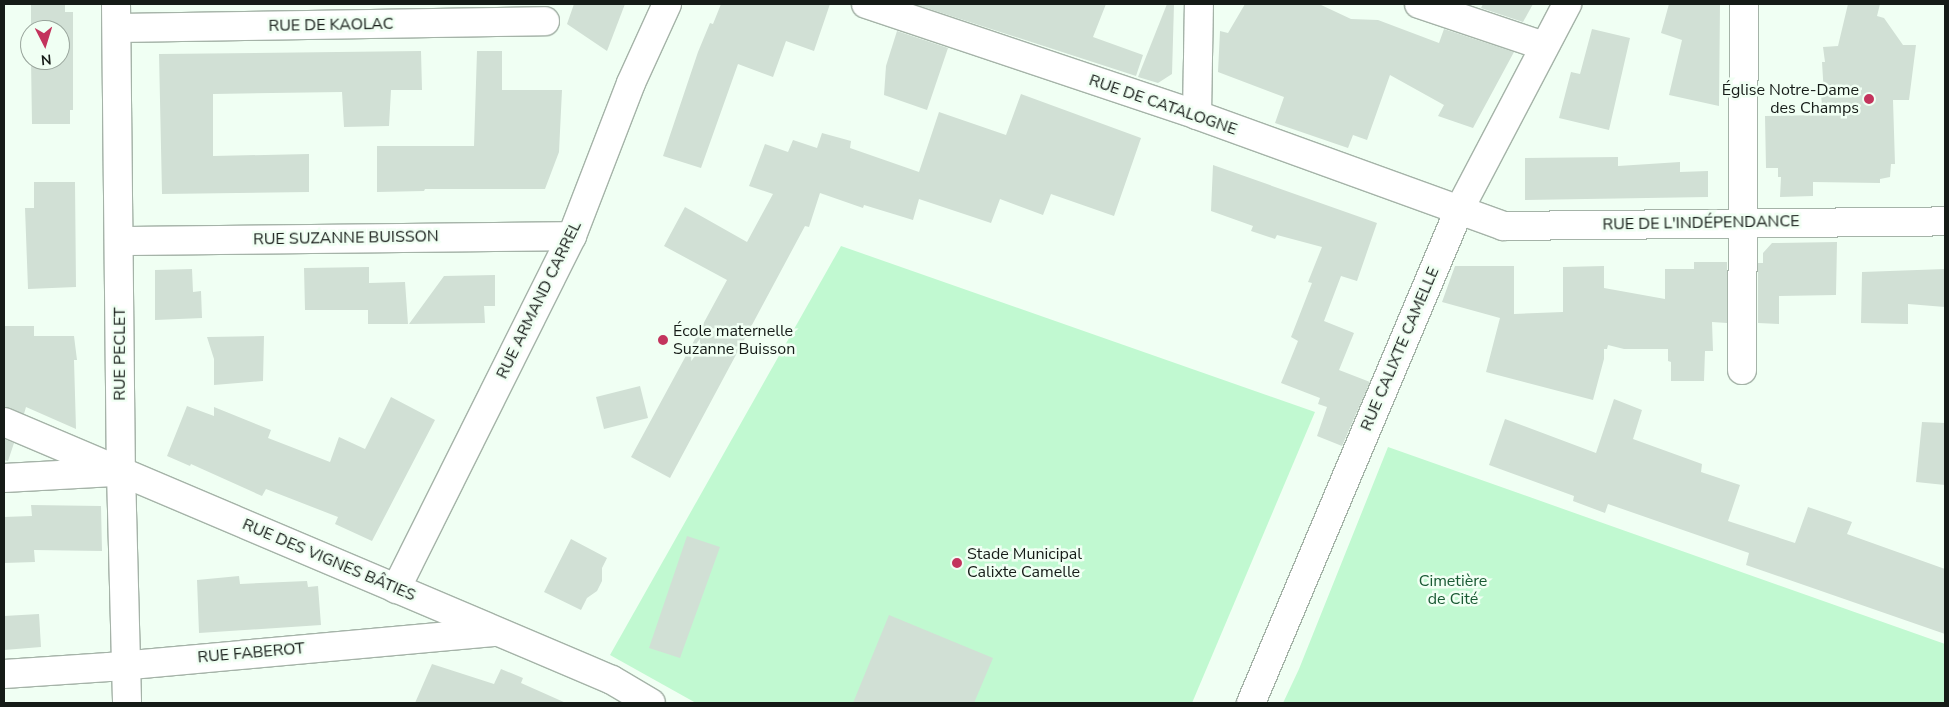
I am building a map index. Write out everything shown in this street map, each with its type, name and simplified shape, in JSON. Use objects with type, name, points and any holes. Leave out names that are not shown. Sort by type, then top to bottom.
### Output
[{"type":"street","name":"RUE ARMAND CARREL","points":[[396,589],[572,236],[631,83],[666,4]]},
{"type":"street","name":"RUE DE CATALOGNE","points":[[866,4],[1197,115],[1459,210]]},
{"type":"street","points":[[1197,115],[1199,4]]},
{"type":"street","points":[[1419,4],[1544,46]]},
{"type":"street","name":"RUE CALIXTE CAMELLE","points":[[1251,703],[1459,210],[1567,4]]},
{"type":"street","points":[[1742,370],[1744,4]]},
{"type":"street","name":"RUE DE KAOLAC","points":[[117,16],[545,21]]},
{"type":"street","name":"RUE PECLET","points":[[117,16],[121,472],[127,703]]},
{"type":"street","name":"RUE DE L'INDÉPENDANCE","points":[[1459,210],[1504,226],[1945,221]]},
{"type":"street","name":"RUE SUZANNE BUISSON","points":[[119,241],[572,236]]},
{"type":"street","name":"RUE DES VIGNES BÂTIES","points":[[4,422],[612,680],[652,703]]},
{"type":"street","points":[[4,478],[121,472]]},
{"type":"street","name":"RUE FABEROT","points":[[4,674],[498,632]]},
{"type":"green space","name":"Stade Municipal Calixte Camelle","points":[[841,246],[1315,412],[1192,703],[696,703],[610,655]]},
{"type":"green space","name":"Cimetière de Cité","points":[[1388,447],[1945,644],[1945,703],[1283,703],[1299,669]]},
{"type":"building","points":[[31,4],[65,4],[65,12],[73,12],[73,110],[70,110],[70,124],[32,124],[31,70],[70,70],[70,20],[31,20]]},
{"type":"building","points":[[574,4],[625,4],[607,51],[567,24]]},
{"type":"building","points":[[721,4],[830,4],[814,51],[786,41],[773,77],[738,64],[701,168],[663,156],[698,52],[710,23],[713,24]]},
{"type":"building","points":[[914,4],[1106,4],[1093,37],[1143,55],[1136,76]]},
{"type":"building","points":[[1167,4],[1174,4],[1172,74],[1158,83],[1138,77]]},
{"type":"building","points":[[1245,4],[1319,4],[1351,19],[1378,20],[1439,43],[1444,29],[1514,52],[1473,128],[1438,116],[1444,105],[1390,75],[1367,140],[1353,135],[1348,148],[1275,123],[1284,97],[1218,72],[1220,31],[1228,33]]},
{"type":"building","points":[[1483,4],[1533,4],[1523,22],[1481,8]]},
{"type":"building","points":[[1669,4],[1720,4],[1719,106],[1669,95],[1682,40],[1661,33]]},
{"type":"building","points":[[1848,4],[1880,4],[1877,16],[1884,18],[1903,45],[1916,45],[1909,100],[1893,100],[1895,164],[1891,164],[1890,177],[1880,179],[1880,183],[1813,182],[1813,196],[1780,197],[1781,177],[1778,177],[1778,168],[1766,168],[1765,116],[1823,115],[1821,95],[1824,95],[1822,62],[1825,62],[1823,47],[1838,46]]},
{"type":"building","points":[[1592,29],[1630,38],[1609,130],[1559,118],[1571,72],[1580,74]]},
{"type":"building","points":[[897,31],[948,48],[927,110],[884,95],[886,66]]},
{"type":"building","points":[[421,51],[422,90],[391,90],[389,126],[344,127],[342,92],[213,94],[213,156],[309,154],[309,192],[162,194],[159,54]]},
{"type":"building","points":[[477,51],[502,51],[502,90],[562,90],[559,152],[545,189],[425,189],[424,191],[377,192],[377,146],[474,146]]},
{"type":"building","points":[[1021,94],[1141,138],[1114,216],[1051,194],[1043,215],[1000,199],[991,223],[919,199],[913,220],[864,205],[863,208],[820,193],[809,227],[805,226],[670,478],[631,457],[727,280],[664,246],[685,207],[747,242],[773,194],[749,186],[765,144],[788,152],[793,140],[817,148],[822,133],[851,141],[850,148],[919,172],[939,112],[1006,135]]},
{"type":"building","points":[[1618,157],[1618,166],[1680,162],[1680,172],[1708,171],[1708,197],[1525,200],[1525,158]]},
{"type":"building","points":[[1213,165],[1377,223],[1357,281],[1341,276],[1324,321],[1354,333],[1339,370],[1370,382],[1342,446],[1317,436],[1327,407],[1318,404],[1320,398],[1281,383],[1298,341],[1291,337],[1312,283],[1308,282],[1322,247],[1277,235],[1275,239],[1251,231],[1253,226],[1211,211]]},
{"type":"building","points":[[34,182],[75,182],[76,287],[28,289],[25,208],[34,208]]},
{"type":"building","points":[[1837,242],[1836,295],[1779,296],[1779,324],[1758,323],[1758,263],[1763,263],[1763,253],[1772,243]]},
{"type":"building","points":[[1694,262],[1727,262],[1727,323],[1712,322],[1713,351],[1705,351],[1704,381],[1671,381],[1671,362],[1668,361],[1668,349],[1624,349],[1608,345],[1607,349],[1604,349],[1604,359],[1593,400],[1486,372],[1500,318],[1442,302],[1455,266],[1514,266],[1514,314],[1563,312],[1563,267],[1604,266],[1604,288],[1665,299],[1665,269],[1694,269]]},
{"type":"building","points":[[369,267],[369,283],[405,282],[408,324],[368,324],[368,310],[305,310],[304,268]]},
{"type":"building","points":[[192,269],[193,292],[201,291],[202,318],[155,320],[155,270]]},
{"type":"building","points":[[1945,269],[1945,307],[1908,304],[1908,324],[1861,323],[1862,272]]},
{"type":"building","points":[[495,275],[495,306],[484,306],[485,323],[409,324],[444,276]]},
{"type":"building","points":[[4,326],[34,326],[34,336],[74,336],[77,360],[74,360],[76,429],[26,407],[24,414],[4,407]]},
{"type":"building","points":[[264,336],[263,381],[214,385],[214,359],[207,337]]},
{"type":"building","points":[[640,386],[648,418],[604,429],[596,397]]},
{"type":"building","points":[[391,397],[435,420],[372,541],[335,524],[338,517],[266,489],[262,496],[191,464],[190,466],[167,456],[187,406],[214,416],[214,407],[271,430],[268,438],[330,462],[339,437],[365,449]]},
{"type":"building","points":[[1614,399],[1642,410],[1633,439],[1702,464],[1701,472],[1740,485],[1728,521],[1795,543],[1808,507],[1852,522],[1847,534],[1945,569],[1945,634],[1746,565],[1749,553],[1608,504],[1605,513],[1573,501],[1574,496],[1489,465],[1505,419],[1596,453]]},
{"type":"building","points":[[1922,422],[1945,423],[1945,485],[1916,482]]},
{"type":"building","points":[[4,439],[14,443],[8,461],[4,460]]},
{"type":"building","points":[[31,505],[101,506],[102,551],[34,550],[35,562],[4,563],[4,517],[32,516]]},
{"type":"building","points":[[687,536],[720,547],[680,658],[649,648]]},
{"type":"building","points":[[571,539],[607,558],[602,568],[602,581],[597,591],[587,598],[581,610],[544,592]]},
{"type":"building","points":[[239,576],[240,584],[307,581],[308,587],[318,586],[321,625],[199,633],[197,580]]},
{"type":"building","points":[[39,614],[41,647],[4,650],[4,616]]},
{"type":"building","points":[[889,615],[993,658],[974,703],[853,703]]},
{"type":"building","points":[[432,664],[494,684],[501,669],[523,678],[521,683],[566,703],[415,703]]},
{"type":"place","name":"Église Notre-Dame des Champs","points":[[1869,99]]},
{"type":"place","name":"École maternelle Suzanne Buisson","points":[[663,340]]},
{"type":"place","name":"Stade Municipal Calixte Camelle","points":[[957,563]]}]
